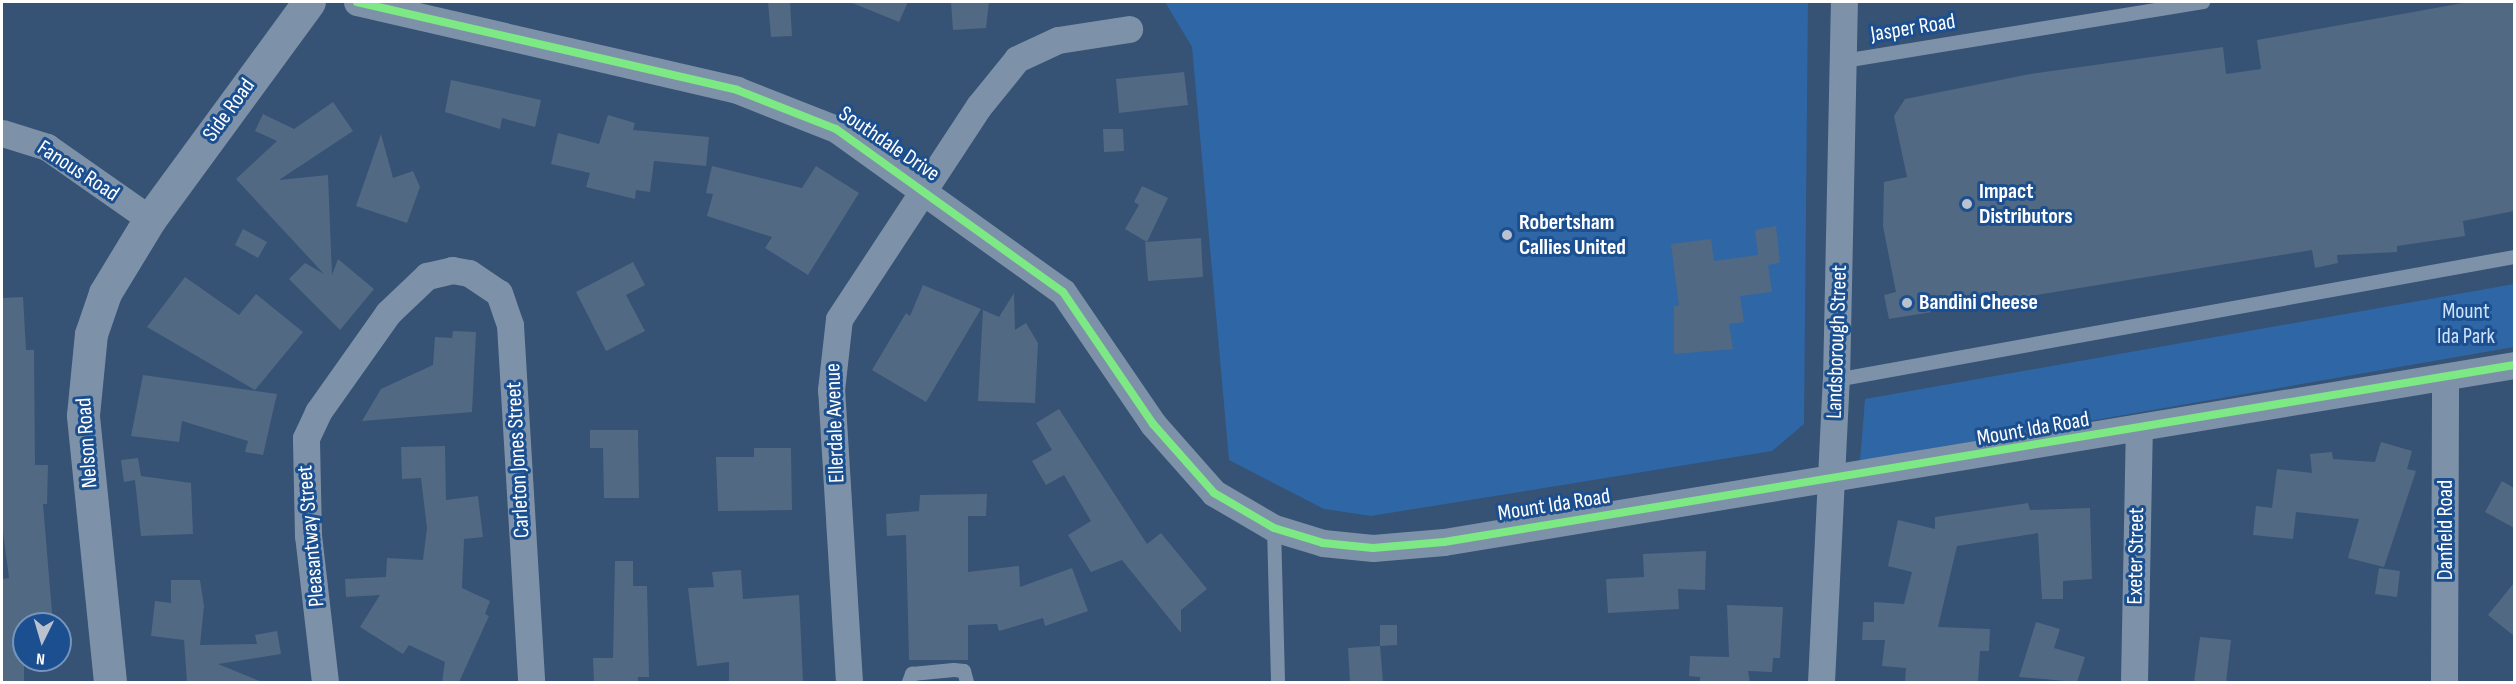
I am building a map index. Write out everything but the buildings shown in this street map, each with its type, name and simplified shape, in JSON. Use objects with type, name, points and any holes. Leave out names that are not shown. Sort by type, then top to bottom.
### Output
[{"type":"street","name":"Side Road","points":[[150,219],[309,2]]},
{"type":"street","name":"Southdale Drive","points":[[357,2],[770,99],[836,129],[925,189],[1064,292],[1179,459],[1214,493],[1274,528]]},
{"type":"street","name":"Landsborough Street","points":[[1821,682],[1836,380],[1844,2]]},
{"type":"street","name":"Ellerdale Avenue","points":[[849,682],[831,390],[835,337],[849,297],[1017,59],[1058,40],[1129,29]]},
{"type":"street","name":"Fanous Road","points":[[2,133],[47,147],[150,219]]},
{"type":"street","name":"Nelson Road","points":[[110,682],[83,385],[96,314],[150,219]]},
{"type":"street","name":"Pleasantway Street","points":[[325,682],[308,536],[306,438],[318,412],[388,313],[427,276],[452,270]]},
{"type":"street","name":"Carleton Jones Street","points":[[452,270],[469,273],[499,293],[510,325],[531,682]]},
{"type":"street","name":"Mount Ida Road","points":[[1274,528],[1342,546],[1410,546],[1832,482],[2514,365]]},
{"type":"street","name":"Danfield Road","points":[[2444,682],[2445,377]]},
{"type":"street","name":"Exeter Street","points":[[2134,682],[2139,429]]},
{"type":"lane","name":"Jasper Road","points":[[1844,61],[2203,2]]},
{"type":"lane","points":[[1836,380],[2514,257]]},
{"type":"lane","points":[[1274,528],[1278,682]]},
{"type":"lane","points":[[909,682],[912,674],[954,670],[964,671],[967,682]]},
{"type":"green space","name":"Robertsham Callies United","points":[[1165,2],[1808,2],[1804,424],[1772,451],[1371,516],[1324,509],[1229,460],[1192,47]]},
{"type":"green space","name":"Mount Ida Park","points":[[2514,284],[2514,347],[1860,461],[1865,399]]},
{"type":"cycle path","points":[[357,2],[737,90],[836,129],[1063,292],[1153,424],[1214,493],[1274,528],[1323,543],[1373,548],[1444,542],[2514,365]]},
{"type":"place","name":"Impact Distributors","points":[[1967,204]]},
{"type":"place","name":"Robertsham Callies United","points":[[1507,235]]},
{"type":"place","name":"Bandini Cheese","points":[[1907,303]]}]
